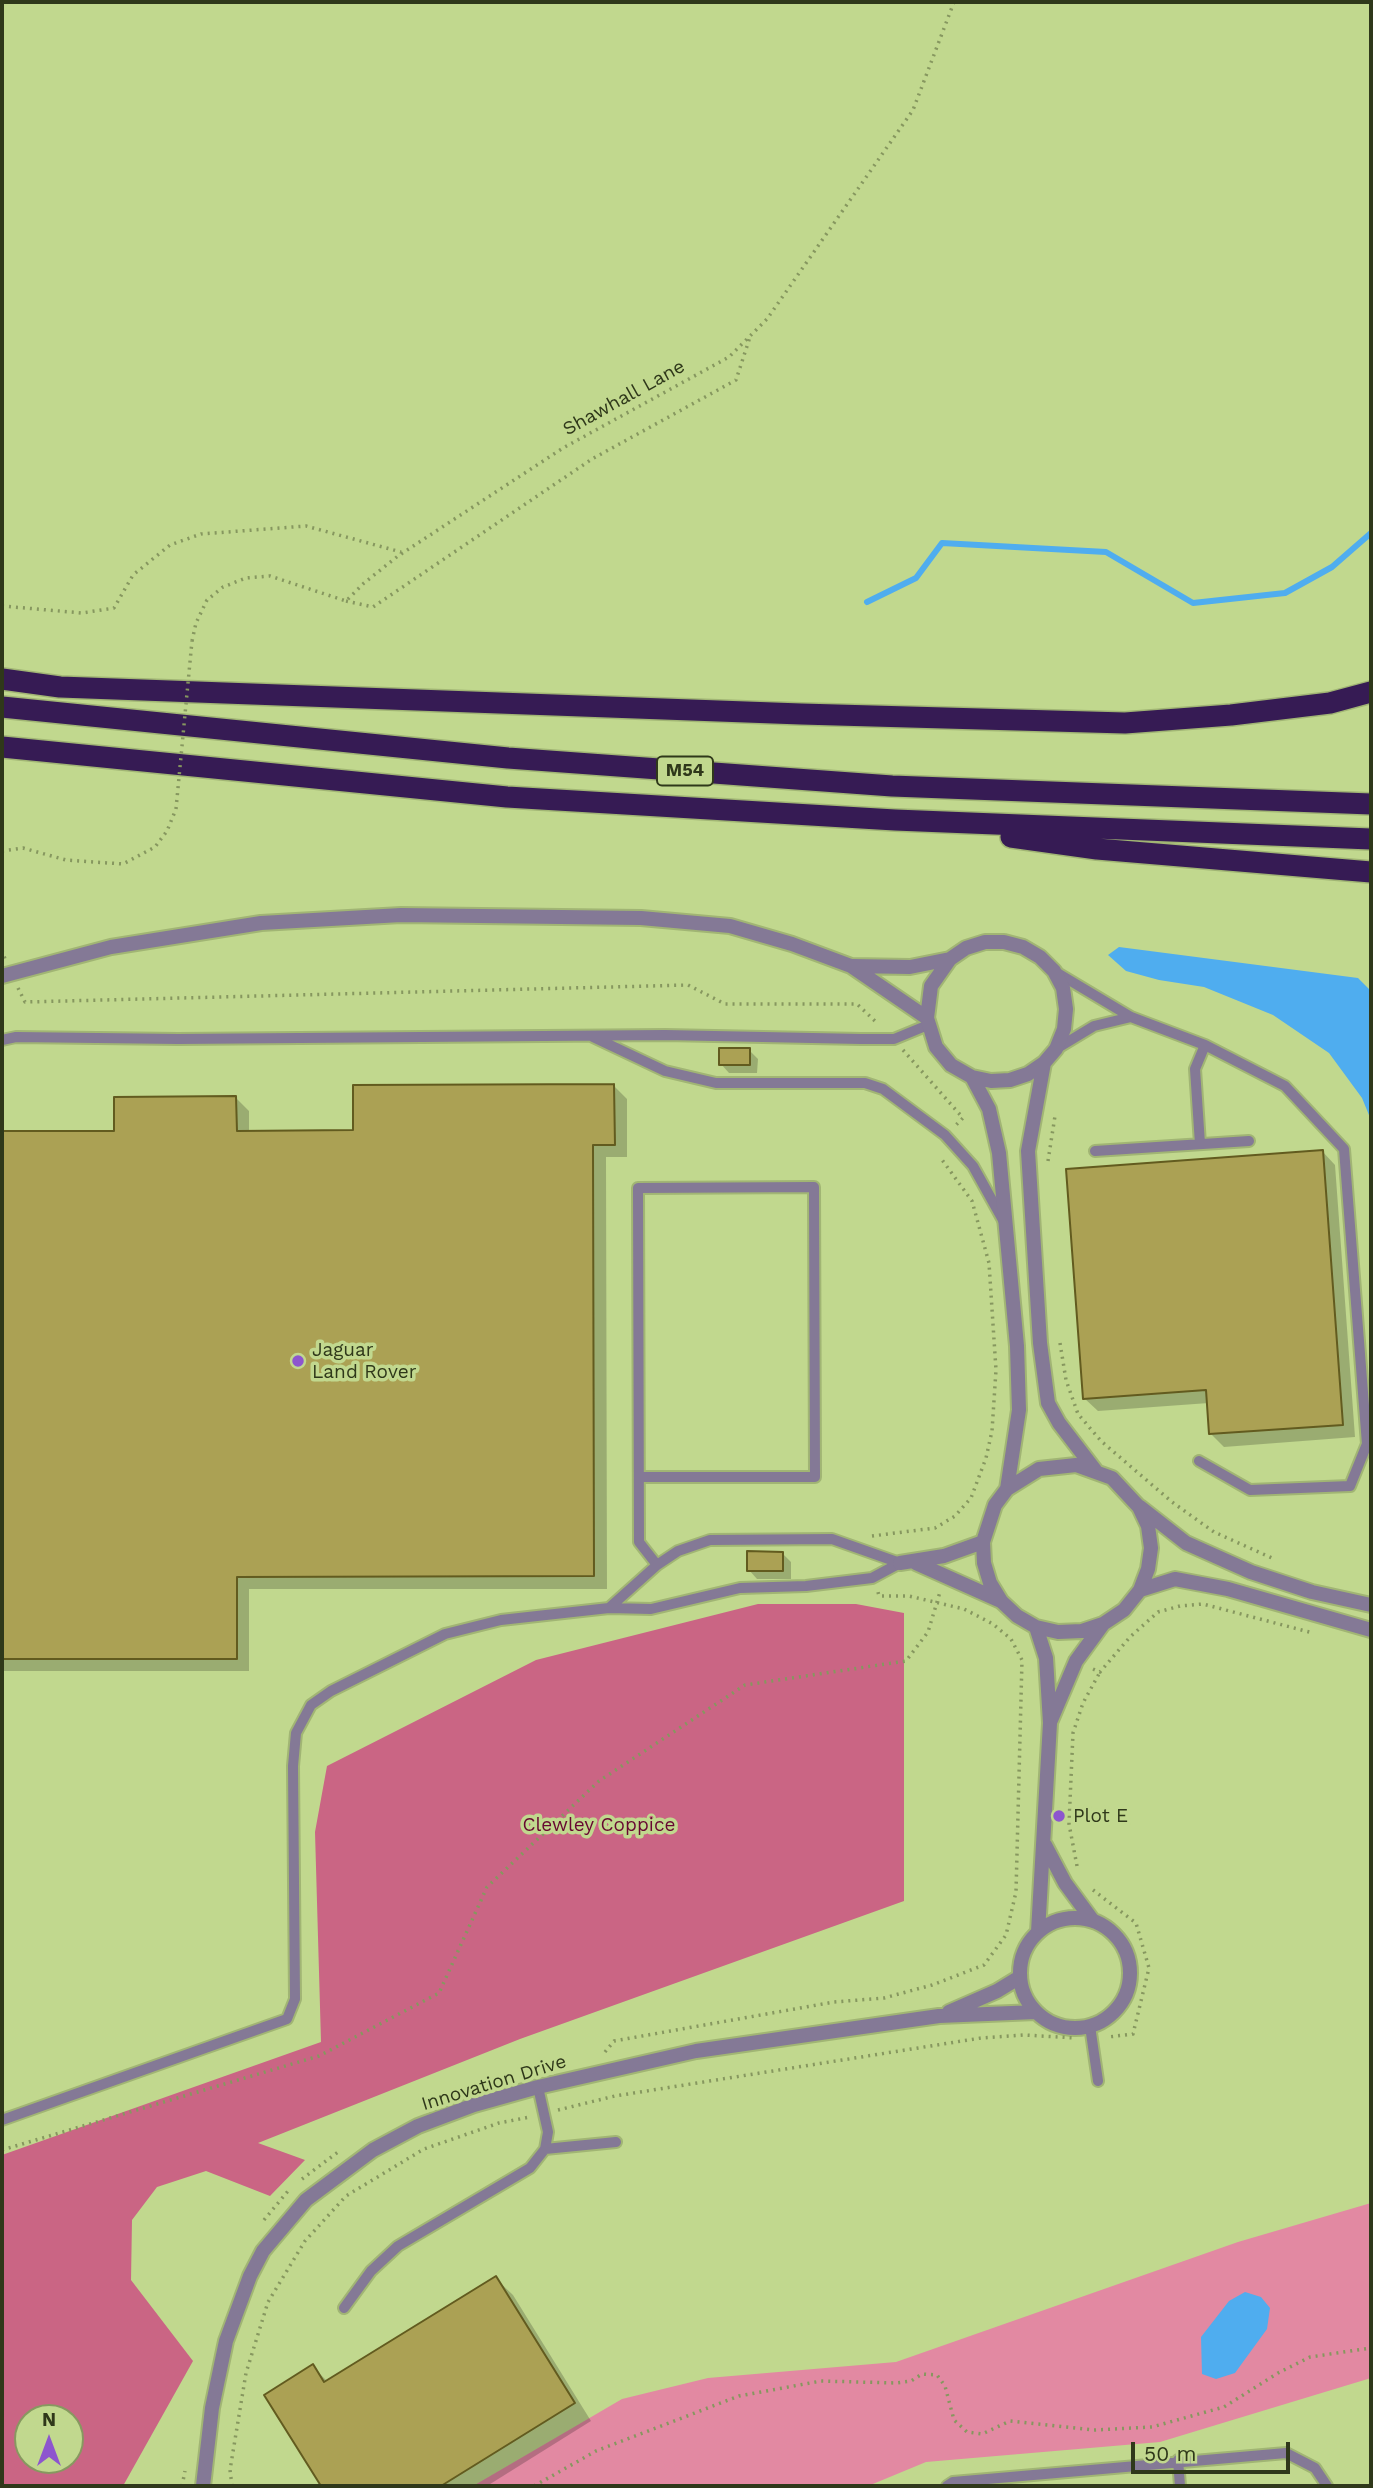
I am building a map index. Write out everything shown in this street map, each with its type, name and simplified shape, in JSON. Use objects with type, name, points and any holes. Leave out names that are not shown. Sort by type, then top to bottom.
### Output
[{"type":"highway","points":[[2,679],[60,687],[1125,723],[1305,706],[1371,692]]},
{"type":"highway","name":"M54","points":[[2,707],[508,758],[878,785],[1371,804]]},
{"type":"highway","name":"M54","points":[[2,747],[507,797],[895,820],[1371,839]]},
{"type":"highway","points":[[895,820],[1097,849],[1371,873]]},
{"type":"street","points":[[6,974],[111,947],[261,923],[401,915],[641,918],[730,926],[851,965],[927,1022]]},
{"type":"street","points":[[985,942],[1004,942],[1032,952],[1054,971],[1063,988],[1066,1009],[1064,1030],[1056,1049],[1044,1063],[1010,1080],[991,1081],[972,1077],[951,1065],[936,1047],[927,1022],[931,986],[950,959],[966,948],[985,942]]},
{"type":"street","points":[[851,965],[910,967],[950,959]]},
{"type":"street","points":[[1044,1063],[1028,1151],[1031,1225],[1048,1403],[1059,1423],[1095,1470]]},
{"type":"street","points":[[972,1077],[989,1109],[999,1153],[1019,1410],[1007,1489],[986,1523],[983,1542],[987,1573],[1001,1601]]},
{"type":"street","points":[[1007,1489],[1039,1469],[1076,1465],[1095,1470],[1112,1478],[1139,1507],[1186,1543],[1251,1572],[1312,1592],[1371,1605]]},
{"type":"street","points":[[916,1563],[1001,1601],[1017,1616],[1036,1627],[1058,1632],[1082,1631],[1103,1624],[1124,1609],[1140,1590],[1148,1569],[1150,1548],[1147,1527],[1139,1507]]},
{"type":"street","points":[[901,1563],[916,1563],[944,1556],[983,1542]]},
{"type":"street","points":[[1140,1590],[1175,1579],[1192,1579],[1371,1630]]},
{"type":"street","points":[[1050,1723],[1076,1661],[1103,1624]]},
{"type":"street","points":[[1036,1627],[1046,1658],[1050,1723],[1038,1932]]},
{"type":"street","points":[[1045,1844],[1065,1883],[1093,1921]]},
{"type":"street","points":[[1064,1919],[1093,1921],[1108,1929],[1120,1941],[1130,1974],[1127,1991],[1119,2006],[1092,2032],[1052,2023],[1036,2012],[1022,1990],[1020,1976],[1024,1952],[1038,1932],[1064,1919]]},
{"type":"street","name":"Innovation Drive","points":[[939,2016],[997,1992],[1020,1976]]},
{"type":"street","name":"Innovation Drive","points":[[204,2486],[212,2409],[226,2341],[250,2276],[263,2251],[315,2192],[373,2150],[418,2126],[474,2105],[538,2087],[696,2051],[939,2016],[1036,2012]]},
{"type":"lane","points":[[1054,971],[1131,1017],[1205,1045],[1285,1086],[1344,1149],[1367,1444],[1350,1486],[1250,1490],[1199,1461]]},
{"type":"lane","points":[[1056,1049],[1094,1026],[1131,1017]]},
{"type":"lane","points":[[2,1040],[16,1037],[178,1039],[588,1035],[894,1039],[927,1022]]},
{"type":"lane","points":[[588,1035],[665,1071],[716,1083],[865,1083],[883,1089],[945,1135],[973,1166],[1006,1226]]},
{"type":"lane","points":[[1200,1144],[1195,1069],[1205,1045]]},
{"type":"lane","points":[[1095,1151],[1249,1141]]},
{"type":"lane","points":[[639,1477],[815,1477],[814,1187],[638,1188],[639,1542],[657,1565]]},
{"type":"lane","points":[[609,1608],[657,1565],[678,1551],[710,1540],[832,1539],[901,1563]]},
{"type":"lane","points":[[2,2120],[287,2020],[295,1998],[293,1766],[296,1733],[311,1705],[331,1690],[445,1634],[501,1619],[609,1608],[651,1609],[740,1588],[806,1586],[872,1578],[901,1563]]},
{"type":"lane","points":[[1092,2032],[1098,2081]]},
{"type":"lane","points":[[344,2308],[371,2271],[398,2246],[530,2168],[545,2149],[548,2132],[538,2087]]},
{"type":"lane","points":[[545,2149],[616,2142]]},
{"type":"lane","points":[[947,2486],[953,2482],[1178,2460],[1286,2453],[1315,2468],[1327,2486]]},
{"type":"lane","points":[[1178,2460],[1180,2486]]},
{"type":"path","name":"Shawhall Lane","points":[[346,601],[402,553],[562,448],[729,357],[766,319],[913,110],[954,2]]},
{"type":"path","points":[[2,851],[23,848],[66,860],[123,864],[155,847],[167,831],[176,808],[192,640],[196,623],[207,600],[223,587],[246,578],[270,576],[373,607],[592,459],[736,380],[751,335]]},
{"type":"path","points":[[2,606],[82,613],[114,608],[133,575],[170,545],[201,534],[306,526],[402,553]]},
{"type":"path","points":[[2,950],[6,974],[26,1002],[688,985],[724,1004],[857,1004],[894,1039],[962,1118]]},
{"type":"path","points":[[869,1536],[935,1528],[955,1516],[971,1498],[986,1458],[996,1370],[989,1262],[972,1201],[933,1147],[962,1118],[989,1109]]},
{"type":"path","points":[[1034,1113],[1055,1116],[1046,1172]]},
{"type":"path","points":[[1060,1342],[1066,1380],[1078,1414],[1101,1441],[1172,1502],[1214,1532],[1273,1559]]},
{"type":"path","points":[[935,1528],[944,1556]]},
{"type":"path","points":[[2,2150],[319,2056],[439,1993],[487,1887],[599,1782],[745,1685],[906,1661],[928,1632],[943,1576]]},
{"type":"path","points":[[605,2053],[614,2041],[834,2002],[884,1998],[932,1985],[984,1965],[1006,1935],[1016,1892],[1022,1660],[1011,1639],[993,1624],[964,1609],[938,1601],[879,1596],[872,1578]]},
{"type":"path","points":[[1082,1875],[1078,1868],[1069,1824],[1073,1733],[1100,1672],[1130,1637],[1158,1612],[1203,1604],[1317,1634]]},
{"type":"path","points":[[1022,1660],[1046,1658]]},
{"type":"path","points":[[1076,1661],[1100,1672]]},
{"type":"path","points":[[232,2486],[230,2470],[250,2361],[268,2302],[305,2241],[345,2196],[424,2149],[499,2123],[615,2096],[981,2038],[1092,2032],[1133,2034],[1149,1968],[1136,1923],[1091,1887]]},
{"type":"path","points":[[261,2224],[276,2202],[318,2164],[342,2150]]},
{"type":"path","points":[[534,2486],[596,2451],[740,2396],[821,2381],[896,2382],[911,2381],[922,2374],[937,2375],[946,2386],[954,2420],[967,2432],[982,2434],[1010,2421],[1094,2430],[1152,2427],[1224,2407],[1278,2373],[1310,2357],[1371,2348]]},
{"type":"path","points":[[182,2486],[188,2459]]},
{"type":"shaded area","points":[[1371,2203],[1371,2378],[1160,2442],[926,2462],[868,2486],[473,2486],[622,2399],[708,2378],[896,2362],[1238,2242]]},
{"type":"green space","name":"Clewley Coppice","points":[[758,1604],[856,1604],[904,1613],[904,1901],[520,2039],[258,2143],[305,2160],[270,2196],[206,2171],[157,2187],[132,2220],[131,2280],[193,2361],[123,2486],[2,2486],[2,2155],[321,2042],[315,1832],[327,1766],[536,1660]]},
{"type":"water","points":[[1119,947],[1358,978],[1371,991],[1371,1120],[1362,1098],[1329,1053],[1273,1015],[1204,987],[1159,980],[1126,971],[1108,955]]},
{"type":"water","points":[[1245,2292],[1261,2297],[1270,2308],[1267,2329],[1235,2373],[1216,2379],[1202,2374],[1201,2337],[1229,2301]]},
{"type":"building","points":[[719,1048],[750,1048],[750,1065],[719,1065]]},
{"type":"building","name":"Jaguar Land Rover","points":[[614,1084],[615,1145],[593,1145],[594,1576],[237,1577],[237,1659],[2,1659],[2,1131],[114,1131],[114,1097],[236,1096],[237,1131],[353,1130],[353,1085]]},
{"type":"building","points":[[1323,1150],[1343,1425],[1209,1434],[1206,1390],[1083,1399],[1066,1169]]},
{"type":"building","points":[[747,1551],[783,1552],[783,1571],[747,1571]]},
{"type":"building","points":[[496,2276],[575,2403],[441,2486],[321,2486],[264,2395],[313,2364],[324,2382]]},
{"type":"waterway","points":[[867,602],[916,578],[942,543],[1106,552],[1193,603],[1285,593],[1332,567],[1371,533]]},
{"type":"place","name":"Jaguar Land Rover","points":[[298,1361]]},
{"type":"place","name":"Plot E","points":[[1059,1816]]}]
